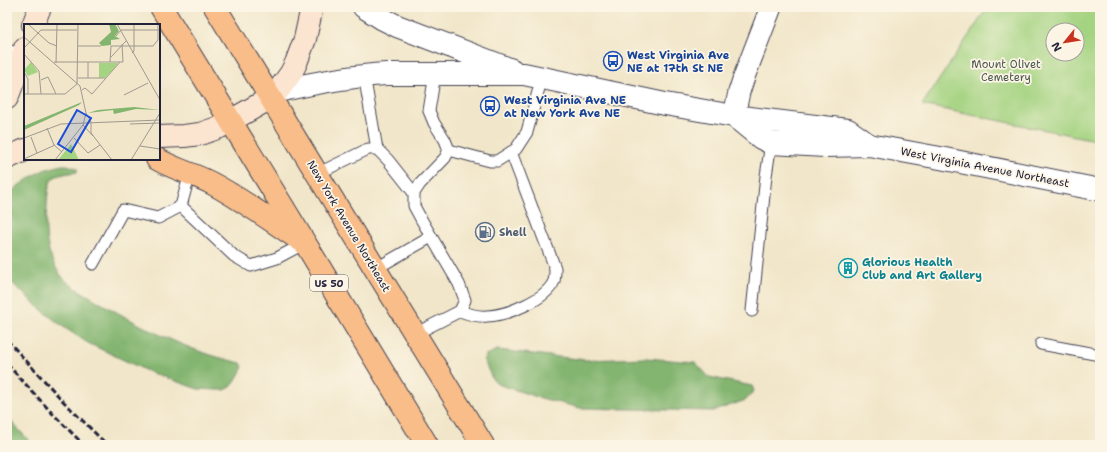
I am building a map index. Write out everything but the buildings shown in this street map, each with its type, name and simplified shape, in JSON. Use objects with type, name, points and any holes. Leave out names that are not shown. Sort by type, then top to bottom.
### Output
[{"type":"highway","name":"US 50","points":[[161,7],[427,445]]},
{"type":"highway","name":"New York Avenue Northeast","points":[[215,7],[274,94],[318,174],[483,445]]},
{"type":"highway","points":[[159,160],[167,165],[210,182],[305,243]]},
{"type":"main road","points":[[33,24],[40,7]]},
{"type":"main road","points":[[44,7],[46,24]]},
{"type":"main road","points":[[160,137],[200,134],[220,127],[255,108],[274,94],[291,73],[296,63],[305,39],[312,7]]},
{"type":"main road","points":[[7,98],[17,72],[18,51]]},
{"type":"main road","points":[[7,158],[24,150]]},
{"type":"street","name":"West Virginia Avenue Northeast","points":[[364,7],[397,26],[533,76],[665,104],[734,116],[848,130],[869,146]]},
{"type":"street","points":[[734,116],[744,77],[771,7]]},
{"type":"street","name":"West Virginia Avenue Northeast","points":[[274,94],[335,79],[364,75],[435,74],[533,76]]},
{"type":"street","name":"West Virginia Avenue Northeast","points":[[734,116],[760,138],[771,143],[825,146],[869,146],[940,158],[1100,190]]},
{"type":"lane","points":[[415,334],[460,311],[465,300],[459,284],[414,206],[414,193],[420,184],[445,158],[449,150],[429,111],[435,74]]},
{"type":"lane","points":[[364,75],[377,149],[388,160],[414,193]]},
{"type":"lane","points":[[449,150],[490,161],[497,161],[516,149],[527,132],[533,76]]},
{"type":"lane","points":[[752,311],[766,176],[771,143]]},
{"type":"lane","points":[[318,174],[368,149],[377,149]]},
{"type":"lane","points":[[460,311],[470,315],[487,316],[510,312],[533,301],[546,292],[554,280],[555,268],[511,152]]},
{"type":"lane","points":[[93,264],[123,210],[158,218],[181,206],[190,173]]},
{"type":"lane","points":[[181,206],[234,256],[251,266],[277,258],[305,243]]},
{"type":"lane","points":[[375,269],[431,237]]},
{"type":"lane","points":[[1041,344],[1100,355]]},
{"type":"green space","name":"Mount Olivet Cemetery","points":[[988,7],[1100,7],[1100,141],[922,105]]},
{"type":"green space","points":[[62,165],[77,168],[77,172],[61,175],[51,180],[48,192],[46,233],[49,250],[55,266],[63,278],[76,288],[111,309],[165,337],[202,352],[241,363],[243,367],[231,387],[225,390],[198,389],[147,371],[88,343],[62,326],[37,306],[7,278],[7,195],[39,172]]},
{"type":"green space","points":[[497,350],[586,360],[645,358],[695,362],[709,377],[752,386],[754,391],[746,400],[714,411],[580,408],[537,397],[497,384],[493,380],[484,361],[486,355]]},
{"type":"green space","points":[[7,417],[33,445],[7,445]]},
{"type":"railway","points":[[7,340],[64,402],[107,445]]},
{"type":"railway","points":[[7,364],[84,445]]},
{"type":"place","name":"West Virginia Ave NE at 17th St NE","points":[[613,61]]},
{"type":"place","name":"West Virginia Ave NE at New York Ave NE","points":[[490,106]]},
{"type":"place","name":"Shell","points":[[485,232]]},
{"type":"place","name":"Glorious Health Club and Art Gallery","points":[[848,268]]}]
